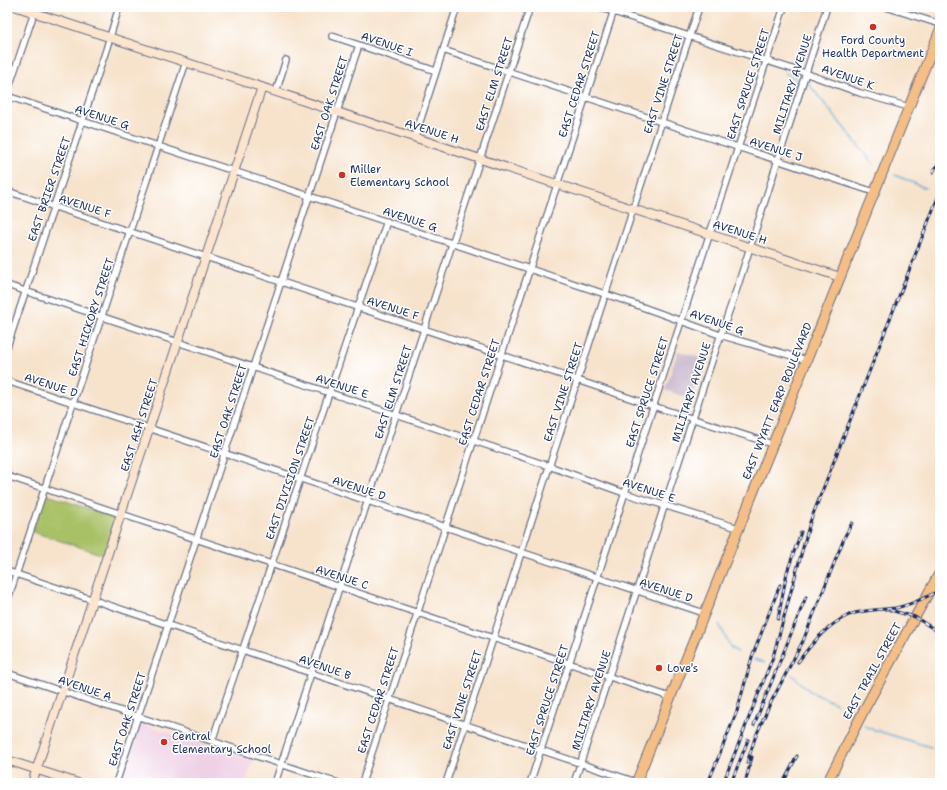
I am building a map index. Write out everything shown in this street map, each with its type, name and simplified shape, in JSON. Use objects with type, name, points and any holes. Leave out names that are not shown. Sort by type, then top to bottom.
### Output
[{"type":"main road","name":"EAST WYATT EARP BOULEVARD","points":[[636,783],[940,30]]},
{"type":"main road","name":"EAST TRAIL STREET","points":[[827,783],[865,708],[940,572]]},
{"type":"street","name":"AVENUE H","points":[[17,7],[35,10],[110,37],[840,277]]},
{"type":"street","name":"EAST BRIER STREET","points":[[7,347],[119,7]]},
{"type":"street","points":[[415,137],[457,7]]},
{"type":"street","name":"EAST ELM STREET","points":[[275,783],[530,7]]},
{"type":"street","name":"AVENUE K","points":[[598,7],[614,10],[689,37],[860,93],[909,107]]},
{"type":"street","name":"EAST VINE STREET","points":[[446,783],[699,7]]},
{"type":"street","name":"EAST SPRUCE STREET","points":[[530,783],[624,493],[654,406],[680,320],[710,234],[784,7]]},
{"type":"street","name":"MILITARY AVENUE","points":[[574,783],[827,7]]},
{"type":"street","points":[[886,7],[940,24]]},
{"type":"street","points":[[7,94],[35,10]]},
{"type":"street","name":"EAST CEDAR STREET","points":[[362,783],[614,10]]},
{"type":"street","name":"AVENUE I","points":[[332,36],[436,71]]},
{"type":"street","name":"EAST OAK STREET","points":[[116,783],[359,45]]},
{"type":"street","name":"AVENUE J","points":[[443,50],[874,192]]},
{"type":"street","points":[[276,92],[286,60]]},
{"type":"street","name":"EAST HICKORY STREET","points":[[7,602],[186,62]]},
{"type":"street","name":"EAST ASH STREET","points":[[32,783],[262,87]]},
{"type":"street","name":"AVENUE G","points":[[7,94],[82,121],[605,294],[720,334],[806,360]]},
{"type":"street","name":"AVENUE F","points":[[7,191],[772,444]]},
{"type":"street","name":"EAST DIVISION STREET","points":[[212,741],[386,221]]},
{"type":"street","name":"AVENUE E","points":[[7,285],[474,440],[624,493],[738,528]]},
{"type":"street","name":"AVENUE D","points":[[7,381],[704,613]]},
{"type":"street","name":"AVENUE C","points":[[7,476],[670,697]]},
{"type":"street","name":"AVENUE B","points":[[7,571],[636,783]]},
{"type":"street","name":"AVENUE A","points":[[7,673],[338,783]]},
{"type":"street","points":[[7,760],[78,783]]},
{"type":"shaded area","points":[[678,351],[704,359],[691,399],[665,390]]},
{"type":"shaded area","name":"Central Elementary School","points":[[139,723],[253,760],[245,783],[119,783]]},
{"type":"green space","points":[[45,494],[116,518],[104,555],[33,532]]},
{"type":"waterway","points":[[785,73],[797,79]]},
{"type":"waterway","points":[[808,83],[874,165]]},
{"type":"waterway","points":[[895,175],[925,188]]},
{"type":"waterway","points":[[719,624],[731,648],[738,652]]},
{"type":"waterway","points":[[754,659],[764,662]]},
{"type":"waterway","points":[[792,675],[811,692],[837,704]]},
{"type":"waterway","points":[[843,708],[851,715]]},
{"type":"waterway","points":[[864,725],[868,728],[940,750]]},
{"type":"railway","points":[[933,172],[940,161]]},
{"type":"railway","points":[[723,783],[773,657],[810,522],[940,192]]},
{"type":"railway","points":[[747,763],[755,738],[769,706],[803,641],[845,536],[852,523]]},
{"type":"railway","points":[[778,619],[787,572],[801,532]]},
{"type":"railway","points":[[708,783],[737,711],[752,657],[780,585]]},
{"type":"railway","points":[[798,662],[820,635],[841,619],[855,613],[901,607],[918,601],[940,590]]},
{"type":"railway","points":[[754,725],[806,597]]},
{"type":"railway","points":[[890,610],[915,617],[940,633]]},
{"type":"railway","points":[[731,783],[748,740]]},
{"type":"railway","points":[[783,783],[797,756]]},
{"type":"railway","points":[[745,783],[752,757]]},
{"type":"place","name":"Ford County Health Department","points":[[873,27]]},
{"type":"place","name":"Miller Elementary School","points":[[342,175]]},
{"type":"place","name":"Love's","points":[[659,668]]},
{"type":"place","name":"Central Elementary School","points":[[164,742]]}]
